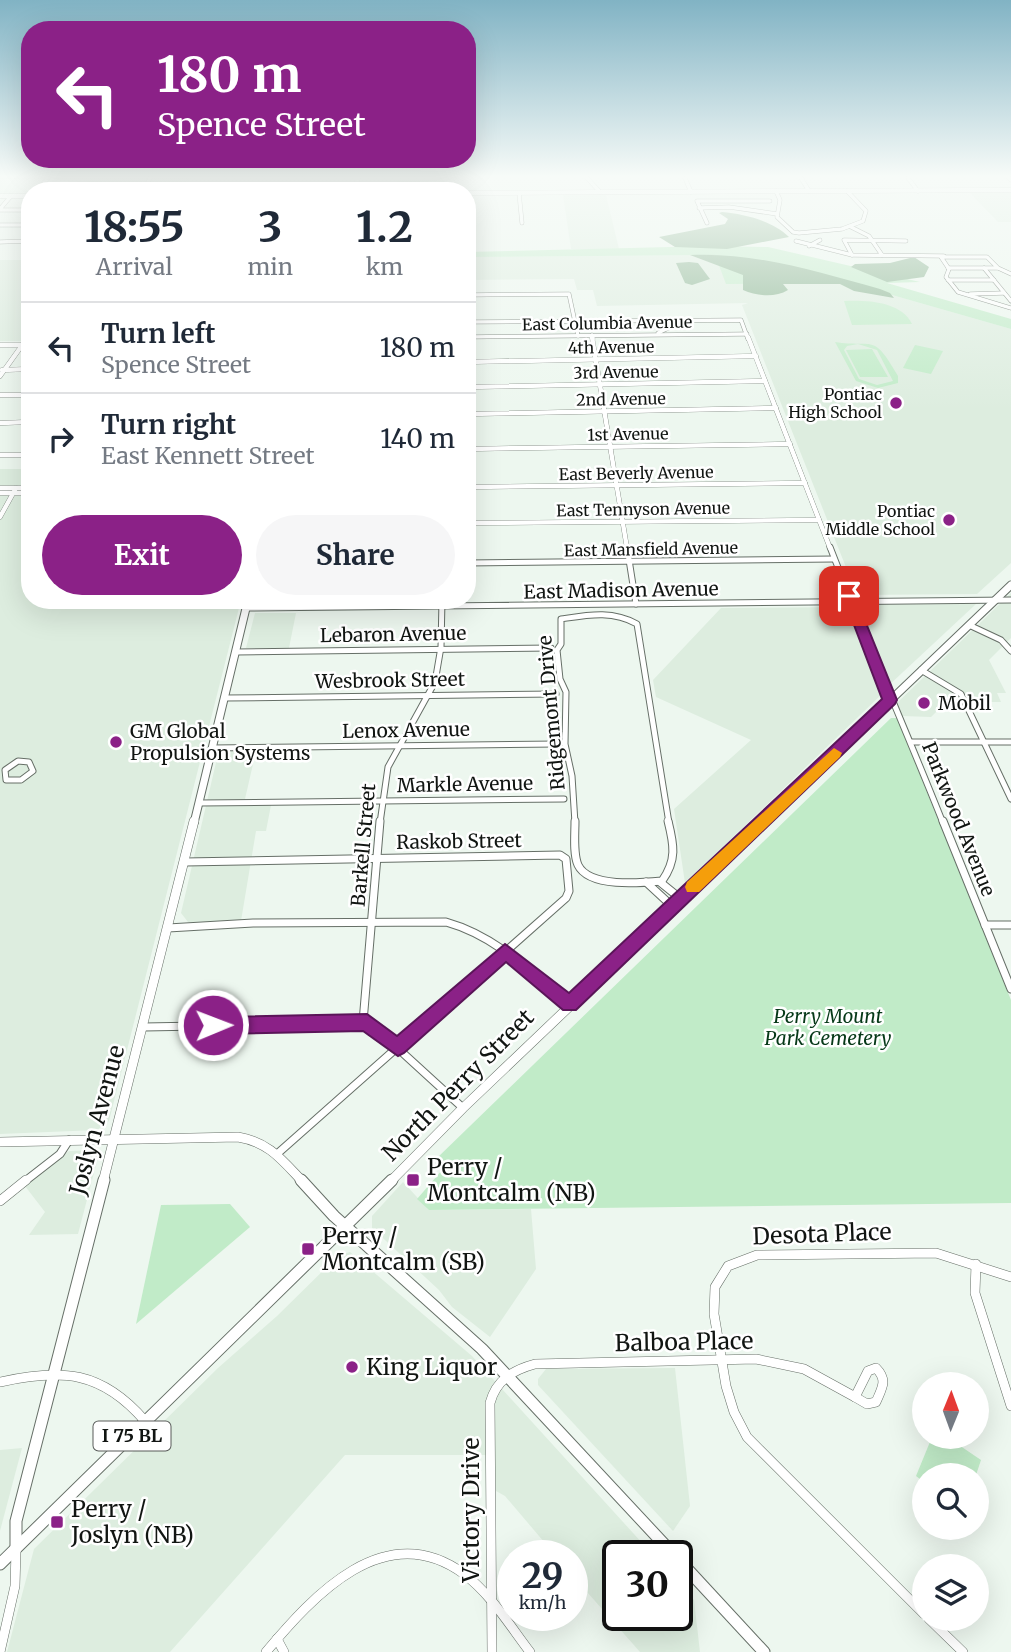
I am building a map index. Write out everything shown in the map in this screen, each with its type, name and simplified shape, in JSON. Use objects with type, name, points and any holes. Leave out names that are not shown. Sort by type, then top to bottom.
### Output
[{"type":"main road","name":"North Perry Street","points":[[0,1564],[463,1108],[1011,585]]},
{"type":"main road","name":"Joslyn Avenue","points":[[16,1548],[16,1521],[144,1027],[247,609]]},
{"type":"main road","points":[[0,1142],[244,1137],[261,1142],[277,1154],[345,1227],[507,1374],[660,1540]]},
{"type":"main road","points":[[693,1575],[764,1652]]},
{"type":"street","points":[[927,255],[987,257],[997,268]]},
{"type":"street","points":[[942,257],[948,268],[946,276],[956,291],[1010,306]]},
{"type":"street","points":[[948,268],[997,268],[1011,274]]},
{"type":"street","points":[[984,268],[1004,293],[1010,306]]},
{"type":"street","points":[[948,280],[994,280]]},
{"type":"street","points":[[969,295],[1004,293]]},
{"type":"street","points":[[476,295],[569,294],[578,336]]},
{"type":"street","points":[[670,319],[676,324]]},
{"type":"street","points":[[476,322],[688,319]]},
{"type":"street","points":[[652,335],[688,319]]},
{"type":"street","name":"Parkwood Avenue","points":[[688,319],[740,319],[890,700],[911,742],[1011,989]]},
{"type":"street","points":[[665,330],[671,335]]},
{"type":"street","name":"East Columbia Avenue","points":[[476,337],[747,334]]},
{"type":"street","points":[[592,335],[636,604]]},
{"type":"street","points":[[0,344],[21,343]]},
{"type":"street","points":[[0,376],[21,349]]},
{"type":"street","name":"4th Avenue","points":[[476,362],[756,356]]},
{"type":"street","points":[[2,370],[21,369]]},
{"type":"street","name":"3rd Avenue","points":[[476,387],[765,382]]},
{"type":"street","points":[[0,395],[21,395]]},
{"type":"street","name":"2nd Avenue","points":[[476,414],[776,408]]},
{"type":"street","points":[[0,423],[21,422]]},
{"type":"street","name":"1st Avenue","points":[[476,449],[790,444]]},
{"type":"street","points":[[0,456],[21,455]]},
{"type":"street","name":"East Beverly Avenue","points":[[476,487],[805,484]]},
{"type":"street","points":[[0,500],[3,491],[21,491]]},
{"type":"street","points":[[0,517],[14,491]]},
{"type":"street","name":"East Tennyson Avenue","points":[[476,523],[819,520]]},
{"type":"street","name":"East Mansfield Avenue","points":[[476,563],[834,559]]},
{"type":"street","name":"East Madison Avenue","points":[[476,603],[1011,600]]},
{"type":"street","points":[[600,604],[601,614]]},
{"type":"street","name":"Barkell Street","points":[[363,1022],[386,772],[397,746],[430,695],[437,676],[442,609]]},
{"type":"street","name":"Ridgemont Drive","points":[[601,614],[621,615],[637,624],[674,847],[673,865],[665,880],[660,882],[594,879],[582,873],[576,859],[574,796],[565,744],[566,696],[560,679],[557,650],[561,643],[559,624],[569,616],[601,614]]},
{"type":"street","points":[[969,625],[1001,640],[1011,651]]},
{"type":"street","name":"Lebaron Avenue","points":[[236,652],[551,648]]},
{"type":"street","points":[[921,670],[959,692],[1011,799]]},
{"type":"street","name":"Wesbrook Street","points":[[225,698],[556,694]]},
{"type":"street","points":[[911,742],[1011,742]]},
{"type":"street","name":"Lenox Avenue","points":[[212,748],[558,744]]},
{"type":"street","points":[[22,761],[29,762],[34,768],[21,780],[9,781],[2,776],[3,767],[22,761]]},
{"type":"street","name":"Markle Avenue","points":[[199,803],[564,799]]},
{"type":"street","name":"Raskob Street","points":[[185,862],[565,856],[568,896],[505,952]]},
{"type":"street","points":[[646,882],[673,907]]},
{"type":"street","points":[[660,882],[681,899]]},
{"type":"street","points":[[169,928],[372,921],[430,920],[454,923],[484,935],[570,1005]]},
{"type":"street","points":[[985,925],[1011,925]]},
{"type":"street","points":[[277,1154],[505,952]]},
{"type":"street","points":[[144,1027],[363,1022],[375,1026],[463,1108]]},
{"type":"street","points":[[0,1201],[60,1154],[69,1140]]},
{"type":"street","name":"Desota Place","points":[[912,1602],[747,1439],[728,1401],[713,1294],[723,1271],[742,1257],[928,1252],[976,1264],[1011,1277]]},
{"type":"street","points":[[976,1264],[975,1293],[1011,1406]]},
{"type":"street","name":"Balboa Place","points":[[507,1374],[535,1364],[756,1359],[795,1366],[822,1377],[855,1396]]},
{"type":"street","name":"Victory Drive","points":[[492,1652],[490,1403],[494,1389],[507,1374]]},
{"type":"street","points":[[0,1382],[52,1376],[81,1377],[108,1384],[126,1398],[146,1422]]},
{"type":"street","name":"Joslyn Avenue","points":[[0,1652],[15,1586],[16,1548]]},
{"type":"street","points":[[266,1652],[313,1598],[334,1580],[362,1564],[389,1556],[418,1556],[449,1565],[474,1583],[530,1652]]},
{"type":"street","points":[[941,1631],[963,1652]]},
{"type":"street","points":[[277,1639],[284,1652]]},
{"type":"shaded area","points":[[690,255],[739,257],[786,264],[880,289],[894,298],[854,291],[840,284],[783,284],[788,290],[783,293],[754,294],[743,290],[743,275]]},
{"type":"shaded area","points":[[715,255],[850,283],[1011,329],[1011,563],[977,594],[857,595],[742,305],[748,303],[597,306],[593,290],[577,290],[574,279],[476,280],[476,257]]},
{"type":"shaded area","points":[[914,257],[929,267],[924,277],[887,282],[851,267],[855,264],[890,263]]},
{"type":"shaded area","points":[[0,260],[21,260],[21,341],[0,341]]},
{"type":"shaded area","points":[[676,263],[698,263],[710,279],[692,285],[685,283]]},
{"type":"shaded area","points":[[0,469],[21,469],[21,609],[239,609],[109,1121],[97,1130],[0,1134]]},
{"type":"shaded area","points":[[1011,593],[1011,638],[989,660],[1006,693],[997,693],[1001,702],[969,702],[971,708],[940,708],[931,717],[902,716],[897,703]]},
{"type":"shaded area","points":[[976,604],[888,686],[856,605]]},
{"type":"shaded area","points":[[848,607],[882,694],[685,883],[674,809],[751,740],[656,697],[653,680],[721,608]]},
{"type":"shaded area","points":[[255,613],[296,613],[289,648],[246,648]]},
{"type":"shaded area","points":[[226,751],[256,751],[245,799],[272,800],[266,831],[256,831],[241,921],[188,922],[181,913],[218,754]]},
{"type":"shaded area","points":[[100,1150],[78,1234],[29,1235],[45,1212],[25,1186],[69,1151]]},
{"type":"shaded area","points":[[403,1182],[429,1210],[531,1209],[536,1269],[490,1337],[452,1307],[439,1290],[372,1228],[372,1216]]},
{"type":"shaded area","points":[[350,1252],[472,1356],[639,1540],[602,1540],[602,1609],[588,1593],[588,1540],[542,1540],[505,1496],[496,1491],[494,1455],[345,1455],[170,1652],[7,1652],[34,1549],[218,1368],[277,1316],[338,1256]]},
{"type":"shaded area","points":[[675,1368],[690,1506],[673,1531],[538,1385],[538,1379],[546,1369]]},
{"type":"shaded area","points":[[22,1448],[0,1531],[0,1450]]},
{"type":"shaded area","points":[[693,1599],[700,1652],[640,1652],[621,1631],[693,1631]]},
{"type":"green space","points":[[476,255],[703,255],[476,257]]},
{"type":"green space","points":[[715,255],[803,255],[920,282],[887,283],[1011,319],[1011,329],[850,283],[726,284]]},
{"type":"green space","points":[[844,301],[891,306],[907,316],[912,324],[852,325]]},
{"type":"green space","points":[[835,342],[865,344],[877,347],[898,376],[898,383],[878,388],[856,381]],"holes":[[[858,344],[877,350],[893,381],[877,385],[859,379],[844,350],[847,346]]]},
{"type":"green space","points":[[915,345],[943,351],[931,374],[903,368]]},
{"type":"green space","points":[[872,349],[888,377],[860,377],[846,350]]},
{"type":"green space","name":"Perry Mount Park Cemetery","points":[[891,718],[897,718],[1011,1000],[1011,1203],[429,1210],[417,1199],[443,1169],[437,1158]]},
{"type":"green space","points":[[230,1204],[250,1227],[136,1324],[161,1205]]},
{"type":"green space","points":[[927,1449],[965,1449],[981,1460],[980,1463],[921,1463]]},
{"type":"slow traffic","points":[[693,887],[834,753]]},
{"type":"place","name":"Pontiac High School","points":[[896,403]]},
{"type":"place","name":"Pontiac Middle School","points":[[949,520]]},
{"type":"place","name":"Mobil","points":[[924,703]]},
{"type":"place","name":"GM Global Propulsion Systems","points":[[116,742]]},
{"type":"place","name":"Perry / Montcalm (NB)","points":[[413,1180]]},
{"type":"place","name":"Perry / Montcalm (SB)","points":[[308,1249]]},
{"type":"place","name":"King Liquor","points":[[352,1367]]},
{"type":"place","name":"Perry / Joslyn (NB)","points":[[57,1522]]},
{"type":"route","points":[[213,1025],[370,1023],[398,1047],[505,952],[570,1005],[890,700],[849,596]]}]
